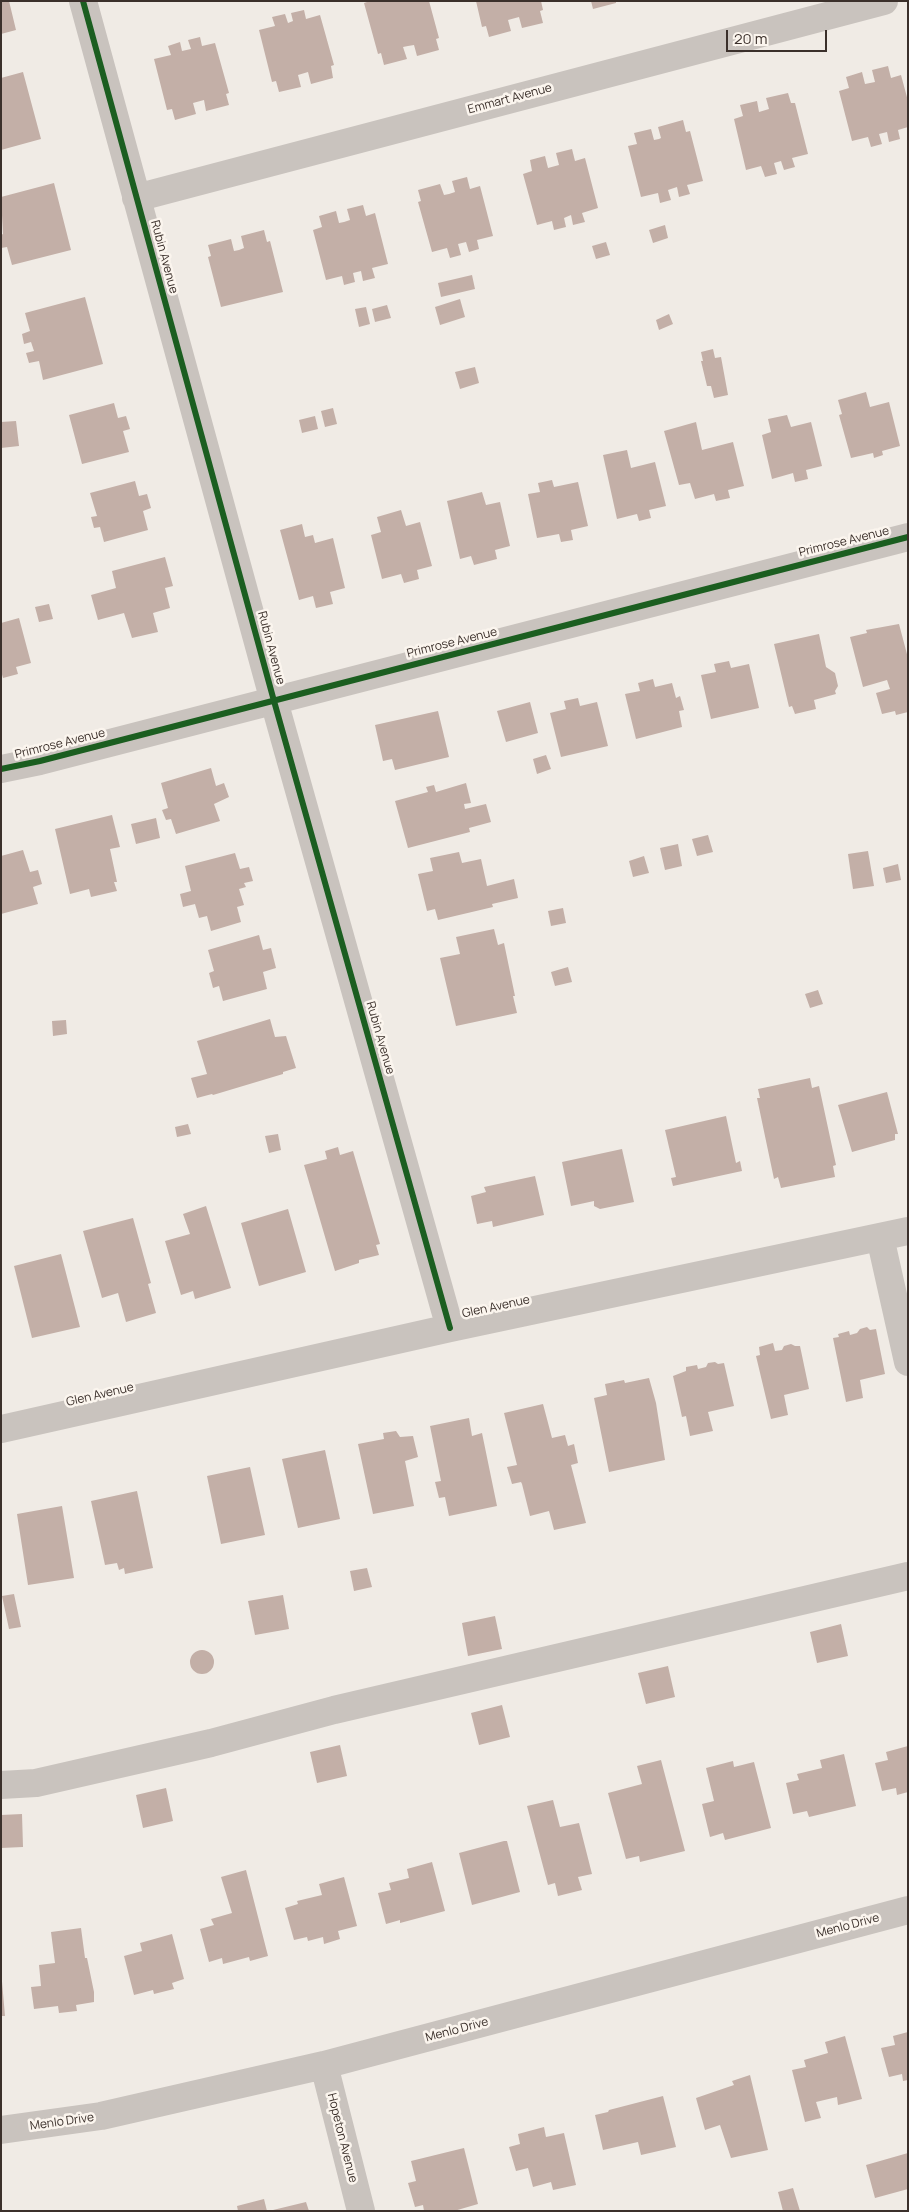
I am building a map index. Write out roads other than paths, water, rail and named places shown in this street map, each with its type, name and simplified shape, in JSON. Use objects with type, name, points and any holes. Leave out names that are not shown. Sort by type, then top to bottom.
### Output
[{"type":"street","name":"Rubin Avenue","points":[[83,1],[274,701],[450,1328]]},
{"type":"street","name":"Emmart Avenue","points":[[136,198],[884,1]]},
{"type":"street","name":"Primrose Avenue","points":[[1,769],[40,761],[908,537]]},
{"type":"street","name":"Glen Avenue","points":[[1,1429],[450,1328],[908,1230]]},
{"type":"street","points":[[880,1237],[908,1362]]},
{"type":"street","points":[[1,1785],[36,1783],[211,1743],[344,1708],[908,1576]]},
{"type":"street","name":"Menlo Drive","points":[[1,2130],[101,2116],[324,2065],[908,1910]]},
{"type":"street","name":"Hopeton Avenue","points":[[324,2065],[361,2211]]}]
